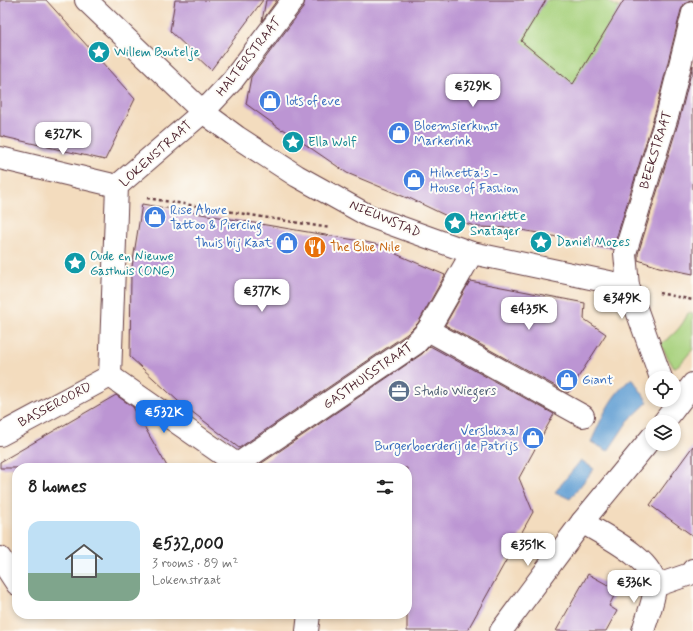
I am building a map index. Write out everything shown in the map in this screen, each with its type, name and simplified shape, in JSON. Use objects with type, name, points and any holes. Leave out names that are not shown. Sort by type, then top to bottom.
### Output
[{"type":"street","name":"NIEUWSTAD","points":[[86,0],[203,112],[297,176],[369,216],[472,254],[628,286]]},
{"type":"street","name":"HALTERSTRAAT","points":[[203,112],[232,80],[293,0]]},
{"type":"street","name":"BEEKSTRAAT","points":[[628,286],[625,253],[668,113],[693,13]]},
{"type":"street","name":"LOKENSTRAAT","points":[[110,376],[117,190],[203,112]]},
{"type":"street","points":[[0,158],[117,190]]},
{"type":"street","name":"GASTHUISSTRAAT","points":[[242,463],[414,344],[428,330],[472,254]]},
{"type":"street","points":[[628,286],[658,371]]},
{"type":"street","points":[[428,330],[583,416]]},
{"type":"street","points":[[110,376],[230,463]]},
{"type":"street","name":"BASSEROORD","points":[[0,434],[110,376]]},
{"type":"street","points":[[669,411],[693,384]]},
{"type":"street","points":[[501,631],[582,522],[645,446]]},
{"type":"street","points":[[582,522],[637,556],[649,568],[655,586],[651,606],[643,631]]},
{"type":"street","points":[[0,558],[12,576]]},
{"type":"street","points":[[655,586],[690,574],[693,570]]},
{"type":"street","points":[[307,631],[309,619]]},
{"type":"path","points":[[117,190],[336,229]]},
{"type":"green space","points":[[543,0],[606,0],[623,10],[604,33],[565,105],[554,68],[520,40],[545,2]]},
{"type":"green space","points":[[688,313],[693,314],[693,349],[681,363],[674,368],[660,344],[677,331]]},
{"type":"water","points":[[632,378],[645,398],[645,405],[628,421],[608,451],[591,442],[607,407],[624,385]]},
{"type":"water","points":[[581,460],[594,469],[570,499],[555,492]]},
{"type":"building","points":[[0,0],[46,0],[135,99],[105,160],[0,136]]},
{"type":"building","points":[[175,0],[263,0],[211,70],[170,31]]},
{"type":"building","points":[[266,0],[277,0],[262,21]]},
{"type":"building","points":[[305,0],[546,0],[521,41],[573,84],[624,0],[693,0],[684,4],[681,10],[656,110],[613,249],[587,245],[549,235],[510,228],[478,227],[455,220],[407,197],[347,173],[246,104],[251,77],[303,8]]},
{"type":"building","points":[[693,65],[693,274],[659,267],[638,260],[638,254],[680,117]]},
{"type":"building","points":[[142,204],[361,241],[397,249],[396,254],[445,275],[418,323],[407,334],[239,448],[191,411],[190,412],[130,357],[131,273]]},
{"type":"building","points":[[470,281],[585,303],[584,319],[606,334],[568,393],[445,325]]},
{"type":"building","points":[[430,346],[554,414],[519,478],[533,512],[467,631],[407,631],[407,619],[412,619],[412,463],[262,463],[422,354]]},
{"type":"building","points":[[116,395],[133,407],[165,463],[12,463],[12,468],[0,468],[0,462]]},
{"type":"building","points":[[693,446],[693,536],[650,505]]},
{"type":"building","points":[[588,574],[617,590],[609,606],[617,611],[606,631],[556,631]]},
{"type":"place","name":"Willem Boutelje","points":[[99,52]]},
{"type":"place","name":"lots of eve","points":[[270,101]]},
{"type":"place","name":"Bloemsierkunst Markerink","points":[[399,133]]},
{"type":"place","name":"Ella Wolf","points":[[293,142]]},
{"type":"place","name":"Hilnetta's - House of Fashion","points":[[414,180]]},
{"type":"place","name":"Rise Above Tattoo & Piercing","points":[[155,217]]},
{"type":"place","name":"Henriëtte Snatager","points":[[455,223]]},
{"type":"place","name":"Daniël Mozes","points":[[541,242]]},
{"type":"place","name":"Thuis bij Kaat","points":[[287,243]]},
{"type":"place","name":"The Blue Nile","points":[[315,247]]},
{"type":"place","name":"Oude en Nieuwe Gasthuis (ONG)","points":[[75,263]]},
{"type":"place","name":"Giant","points":[[567,380]]},
{"type":"place","name":"Studio Wiegers","points":[[399,391]]},
{"type":"place","name":"Verslokaal Burgerboerderij de Patrijs","points":[[533,438]]}]
